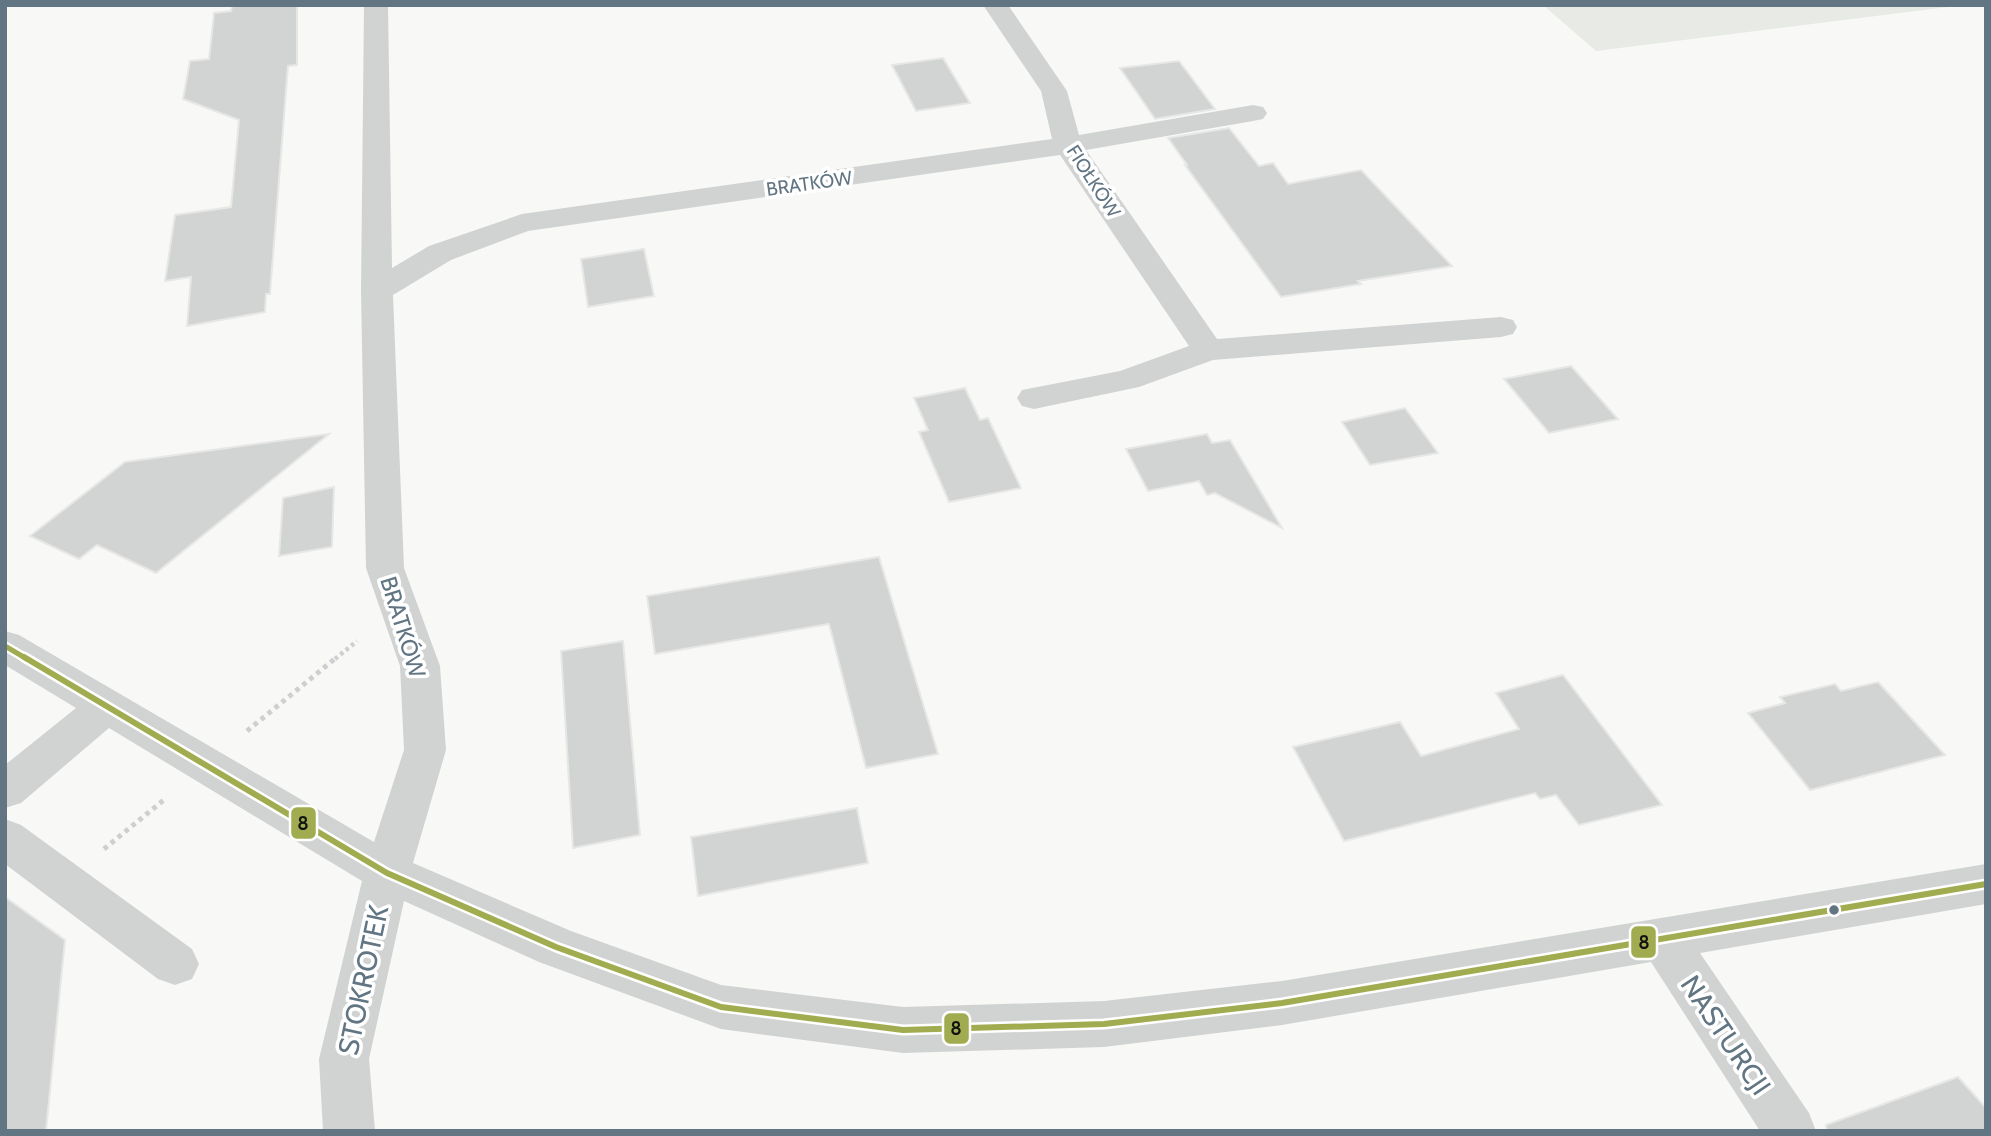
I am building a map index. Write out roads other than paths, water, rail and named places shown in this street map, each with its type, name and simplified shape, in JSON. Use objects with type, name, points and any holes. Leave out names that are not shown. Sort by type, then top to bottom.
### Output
[{"type":"street","name":"BRATKÓW","points":[[376,5],[377,291],[384,568],[420,666],[425,750],[387,873]]},
{"type":"street","name":"FIOŁKÓW","points":[[996,5],[1054,91],[1068,145],[1208,350]]},
{"type":"street","name":"BRATKÓW","points":[[377,291],[440,253],[522,223],[1068,145],[1254,113]]},
{"type":"street","points":[[1034,398],[1127,380],[1208,350],[1501,327]]},
{"type":"street","points":[[5,646],[387,873],[556,947],[721,1007],[903,1030],[1104,1024],[1282,1003],[1986,884]]},
{"type":"street","points":[[5,790],[107,706]]},
{"type":"street","points":[[5,838],[175,964]]},
{"type":"street","name":"STOKROTEK","points":[[349,1131],[344,1059],[387,873]]},
{"type":"street","name":"NASTURCJI","points":[[1663,939],[1790,1131]]}]
